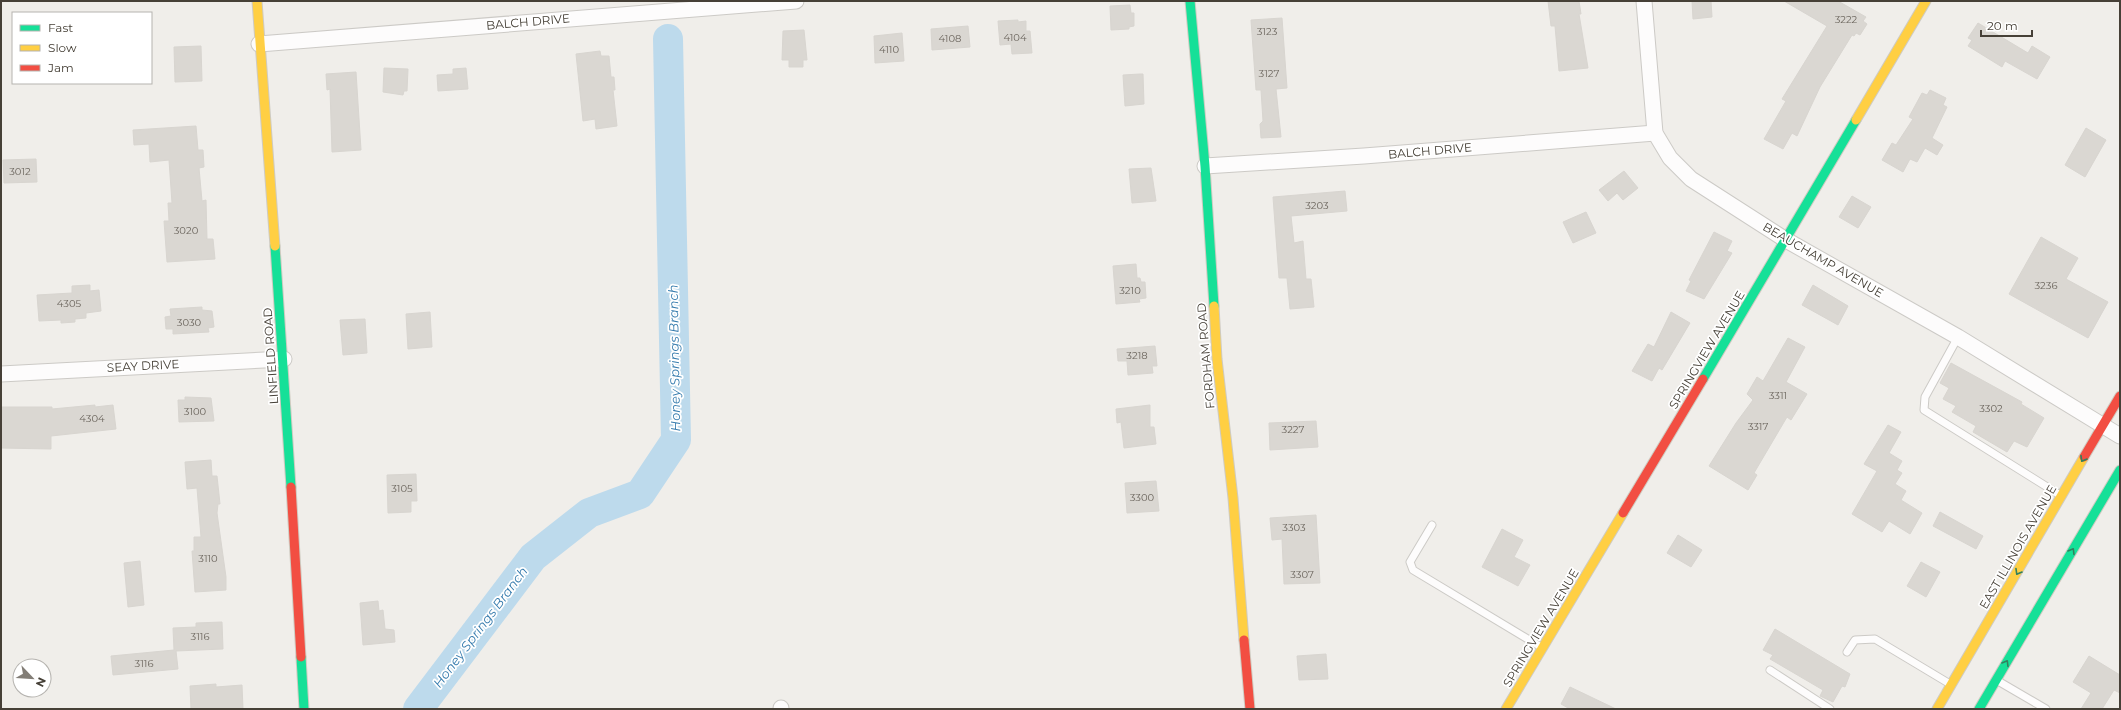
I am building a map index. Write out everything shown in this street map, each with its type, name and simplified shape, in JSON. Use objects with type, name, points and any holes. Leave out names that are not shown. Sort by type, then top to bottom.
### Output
[{"type":"street","name":"LINFIELD ROAD","points":[[256,1],[284,359],[304,709]]},
{"type":"street","name":"BALCH DRIVE","points":[[259,44],[724,3],[796,1]]},
{"type":"street","name":"FORDHAM ROAD","points":[[1190,1],[1205,166],[1217,359],[1232,498],[1249,709]]},
{"type":"street","name":"BEAUCHAMP AVENUE","points":[[1644,1],[1655,133],[1670,158],[1691,179],[1786,240],[1958,336],[2120,436]]},
{"type":"street","name":"SPRINGVIEW AVENUE","points":[[1506,709],[1786,240],[1926,1]]},
{"type":"street","name":"BALCH DRIVE","points":[[1205,166],[1364,156],[1655,133]]},
{"type":"street","name":"SEAY DRIVE","points":[[1,374],[284,359]]},
{"type":"street","name":"EAST ILLINOIS AVENUE","points":[[1937,709],[2120,396]]},
{"type":"street","points":[[1978,709],[2120,470]]},
{"type":"lane","points":[[1958,336],[1925,397],[1924,410],[2062,496]]},
{"type":"lane","points":[[1432,526],[1410,562],[1413,570],[1543,648]]},
{"type":"lane","points":[[1847,652],[1856,640],[1875,639],[1951,685]]},
{"type":"lane","points":[[1770,670],[1830,709]]},
{"type":"lane","points":[[1996,680],[2046,709]]},
{"type":"building","points":[[1548,1],[1579,1],[1581,14],[1579,14],[1588,68],[1559,71],[1555,26],[1551,26]]},
{"type":"building","points":[[1692,1],[1711,1],[1712,17],[1693,19]]},
{"type":"building","points":[[1784,1],[1838,1],[1866,17],[1863,21],[1867,24],[1860,35],[1856,33],[1854,36],[1852,35],[1820,87],[1797,136],[1792,133],[1783,149],[1764,139],[1786,101],[1782,99],[1827,26]]},
{"type":"building","points":[[1130,5],[1131,13],[1134,13],[1134,26],[1129,27],[1129,29],[1111,30],[1110,6]]},
{"type":"building","points":[[1282,18],[1287,88],[1276,89],[1281,137],[1261,138],[1260,124],[1263,121],[1261,90],[1256,90],[1251,20]]},
{"type":"building","points":[[1018,20],[1018,22],[1026,21],[1026,31],[1030,31],[1032,53],[1012,54],[1011,44],[1000,45],[998,21]]},
{"type":"building","points":[[1978,23],[2028,53],[2032,46],[2050,57],[2037,79],[2005,61],[2002,67],[1968,46],[1972,40],[1968,38]]},
{"type":"building","points":[[968,26],[970,47],[932,50],[931,29]]},
{"type":"building","points":[[804,30],[807,60],[803,60],[803,67],[789,67],[789,60],[782,60],[783,31]]},
{"type":"building","points":[[902,33],[904,61],[875,63],[874,36]]},
{"type":"building","points":[[201,46],[202,81],[175,82],[174,47]]},
{"type":"building","points":[[600,51],[601,56],[609,56],[611,77],[614,77],[615,90],[613,90],[617,126],[596,129],[595,119],[583,121],[576,54]]},
{"type":"building","points":[[384,68],[408,69],[407,91],[404,91],[403,95],[383,92]]},
{"type":"building","points":[[466,68],[468,89],[438,91],[437,75],[453,74],[453,69]]},
{"type":"building","points":[[356,72],[361,150],[332,152],[330,89],[327,90],[326,74]]},
{"type":"building","points":[[1143,74],[1144,104],[1125,106],[1123,75]]},
{"type":"building","points":[[1930,90],[1946,98],[1943,105],[1947,107],[1932,138],[1943,145],[1937,155],[1925,148],[1917,162],[1910,159],[1903,172],[1882,160],[1892,143],[1896,145],[1913,119],[1909,117],[1922,93],[1927,95]]},
{"type":"building","points":[[196,126],[198,150],[203,150],[204,167],[199,168],[202,201],[206,200],[207,239],[213,239],[215,259],[167,262],[164,221],[169,221],[168,203],[172,203],[169,160],[150,162],[149,144],[134,145],[133,130]]},
{"type":"building","points":[[2086,128],[2106,140],[2085,177],[2065,165]]},
{"type":"building","points":[[36,159],[37,182],[4,183],[3,160]]},
{"type":"building","points":[[1151,168],[1156,201],[1132,203],[1129,169]]},
{"type":"building","points":[[1624,171],[1638,188],[1623,200],[1617,193],[1608,201],[1599,190]]},
{"type":"building","points":[[1345,191],[1347,211],[1291,216],[1294,243],[1303,241],[1306,279],[1311,279],[1314,307],[1290,309],[1287,278],[1279,278],[1273,197]]},
{"type":"building","points":[[1852,196],[1871,207],[1858,228],[1839,217]]},
{"type":"building","points":[[1586,212],[1596,233],[1573,243],[1563,222]]},
{"type":"building","points":[[1714,232],[1732,241],[1727,251],[1732,253],[1704,299],[1686,291],[1691,281],[1689,280]]},
{"type":"building","points":[[2041,237],[2078,258],[2066,279],[2108,302],[2088,338],[2009,294]]},
{"type":"building","points":[[1136,264],[1137,278],[1140,278],[1141,282],[1145,282],[1146,298],[1139,299],[1140,302],[1116,304],[1113,266]]},
{"type":"building","points":[[90,285],[90,291],[99,290],[101,311],[86,313],[86,318],[75,319],[75,322],[61,323],[61,320],[39,321],[37,295],[72,293],[72,286]]},
{"type":"building","points":[[1813,285],[1848,306],[1838,325],[1802,305]]},
{"type":"building","points":[[202,307],[202,310],[212,311],[214,327],[208,328],[209,332],[173,334],[173,329],[166,329],[165,317],[171,316],[170,309]]},
{"type":"building","points":[[430,312],[432,347],[408,349],[406,314]]},
{"type":"building","points":[[1671,312],[1690,323],[1662,370],[1659,368],[1652,381],[1632,371],[1648,344],[1654,347]]},
{"type":"building","points":[[365,319],[367,353],[343,355],[340,320]]},
{"type":"building","points":[[1788,338],[1805,347],[1786,382],[1807,394],[1791,420],[1787,417],[1754,473],[1757,475],[1748,490],[1709,466],[1736,423],[1753,400],[1747,394],[1757,377],[1763,381]]},
{"type":"building","points":[[1155,346],[1157,366],[1152,366],[1153,373],[1128,375],[1127,361],[1118,361],[1117,349]]},
{"type":"building","points":[[1951,363],[2022,402],[2021,404],[2044,418],[2027,447],[2014,441],[2007,452],[1973,432],[1976,426],[1952,412],[1956,406],[1943,399],[1949,388],[1940,383]]},
{"type":"building","points":[[185,397],[211,398],[214,421],[179,422],[178,400],[185,400]]},
{"type":"building","points":[[95,405],[95,407],[113,405],[116,429],[51,436],[51,449],[1,448],[1,407],[52,407],[52,409]]},
{"type":"building","points":[[1150,405],[1150,427],[1154,427],[1156,444],[1124,448],[1121,422],[1117,423],[1116,409]]},
{"type":"building","points":[[1316,421],[1318,447],[1270,450],[1269,423]]},
{"type":"building","points":[[1888,425],[1901,432],[1889,453],[1902,461],[1897,470],[1902,473],[1895,484],[1906,491],[1901,500],[1922,513],[1910,534],[1889,521],[1882,532],[1852,514],[1877,471],[1864,464]]},
{"type":"building","points":[[211,460],[212,476],[217,476],[220,504],[218,504],[217,513],[226,577],[226,590],[195,592],[192,551],[194,551],[194,537],[201,537],[197,488],[187,489],[185,462]]},
{"type":"building","points":[[416,474],[417,501],[411,501],[411,512],[388,513],[387,475]]},
{"type":"building","points":[[1156,481],[1159,511],[1127,513],[1125,483]]},
{"type":"building","points":[[1940,512],[1983,536],[1976,549],[1933,526]]},
{"type":"building","points":[[1316,515],[1320,583],[1284,584],[1282,539],[1272,540],[1270,518]]},
{"type":"building","points":[[1502,529],[1523,540],[1514,557],[1530,565],[1518,586],[1482,567]]},
{"type":"building","points":[[1678,535],[1702,550],[1691,567],[1667,553]]},
{"type":"building","points":[[140,561],[144,605],[128,607],[124,563]]},
{"type":"building","points":[[1921,562],[1940,572],[1926,597],[1907,586]]},
{"type":"building","points":[[378,601],[379,611],[383,610],[385,629],[394,630],[395,642],[363,645],[360,603]]},
{"type":"building","points":[[222,622],[223,649],[176,651],[178,669],[113,675],[111,656],[174,650],[173,628],[196,627],[196,623]]},
{"type":"building","points":[[1775,629],[1850,674],[1845,687],[1842,686],[1833,702],[1820,696],[1823,690],[1770,659],[1773,655],[1763,650]]},
{"type":"building","points":[[1326,654],[1328,679],[1299,680],[1297,656]]},
{"type":"building","points":[[2089,656],[2120,675],[2120,693],[2114,690],[2102,709],[2081,709],[2091,693],[2073,682]]},
{"type":"building","points":[[216,684],[216,687],[242,685],[243,709],[191,709],[190,686]]},
{"type":"building","points":[[1570,687],[1616,709],[1570,709],[1561,704]]},
{"type":"waterway","name":"Honey Springs Branch","points":[[418,709],[533,557],[589,513],[640,494],[676,440],[668,39]]},
{"type":"traffic: fast","points":[[1190,1],[1205,166],[1214,306]]},
{"type":"traffic: fast","points":[[1703,379],[1856,120]]},
{"type":"traffic: fast","points":[[275,246],[291,487]]},
{"type":"traffic: fast","points":[[1979,709],[2120,470]]},
{"type":"traffic: fast","points":[[301,657],[304,709]]},
{"type":"traffic: slow","points":[[257,1],[275,246]]},
{"type":"traffic: slow","points":[[1856,120],[1926,1]]},
{"type":"traffic: slow","points":[[1214,306],[1217,359],[1233,498],[1244,640]]},
{"type":"traffic: slow","points":[[1937,709],[2084,457]]},
{"type":"traffic: slow","points":[[1506,709],[1623,513]]},
{"type":"traffic: jam","points":[[1623,513],[1703,379]]},
{"type":"traffic: jam","points":[[2084,457],[2120,396]]},
{"type":"traffic: jam","points":[[291,487],[301,657]]},
{"type":"traffic: jam","points":[[1244,640],[1250,709]]}]
